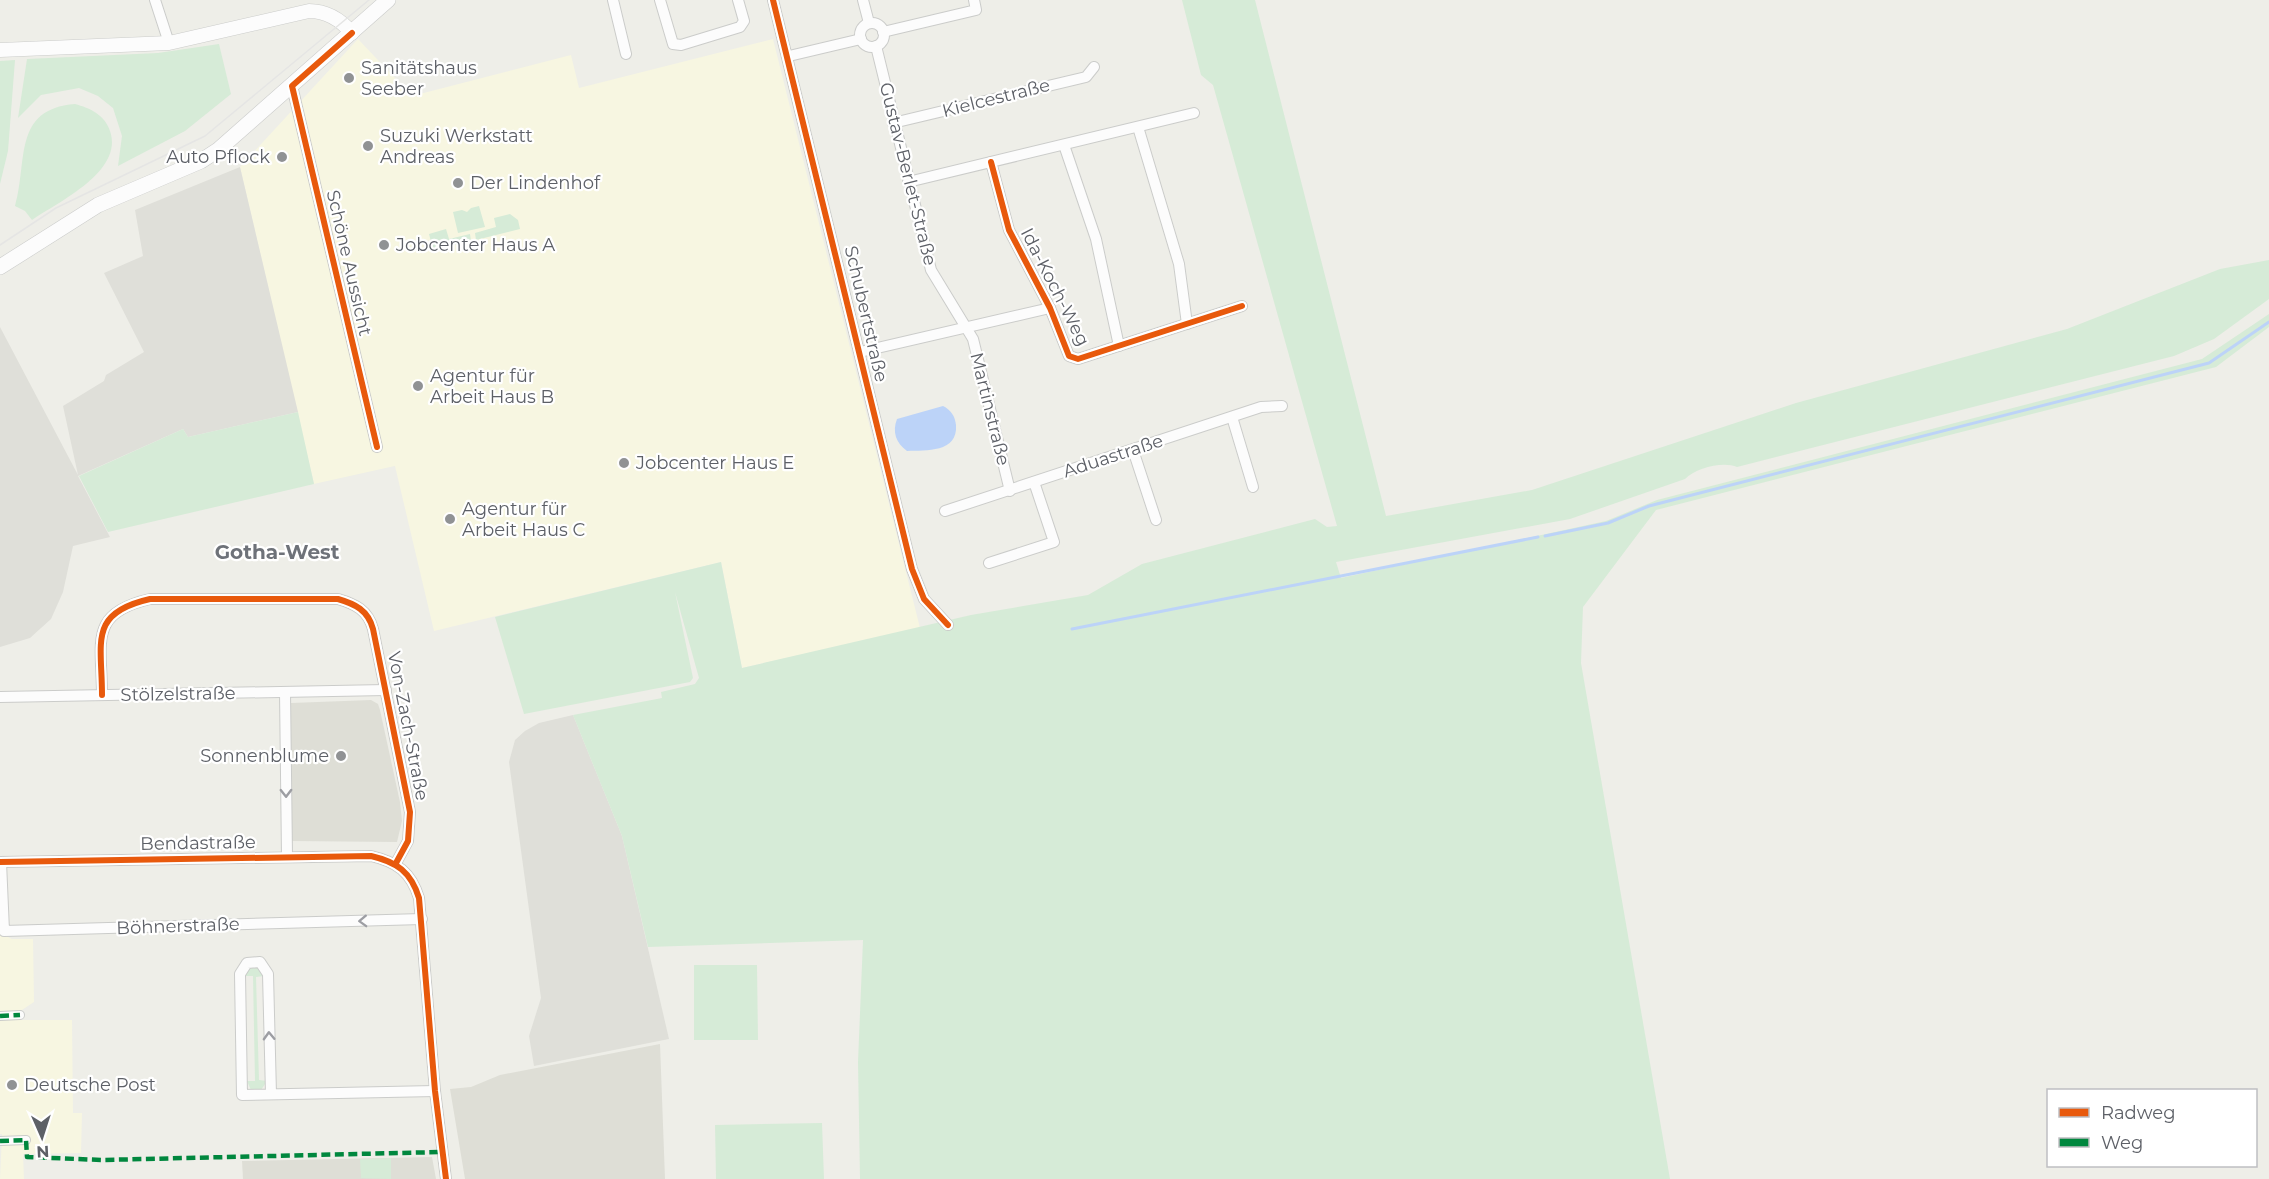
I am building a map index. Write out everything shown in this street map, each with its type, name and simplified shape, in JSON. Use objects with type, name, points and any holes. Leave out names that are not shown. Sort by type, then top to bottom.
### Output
[{"type":"main road","points":[[0,267],[98,205],[201,161],[241,132],[388,0]]},
{"type":"street","points":[[155,0],[169,43]]},
{"type":"street","points":[[613,0],[626,54]]},
{"type":"street","points":[[660,0],[673,44],[681,45],[740,27],[744,21],[738,0]]},
{"type":"street","name":"Schubertstraße","points":[[773,0],[789,56],[917,586],[930,608],[948,625]]},
{"type":"street","points":[[863,0],[869,23]]},
{"type":"street","points":[[884,32],[976,10],[974,0]]},
{"type":"street","points":[[0,50],[169,43],[309,11],[319,11],[333,16],[352,33]]},
{"type":"street","points":[[869,23],[877,24],[884,32],[882,41],[876,46],[865,45],[861,39],[862,28],[869,23]]},
{"type":"street","points":[[789,56],[861,39]]},
{"type":"street","name":"Gustav-Berlet-Straße","points":[[876,46],[893,123],[931,270],[968,327]]},
{"type":"street","name":"Kielcestraße","points":[[893,123],[1086,76],[1094,67]]},
{"type":"street","name":"Schöne Aussicht","points":[[292,86],[377,447]]},
{"type":"street","points":[[908,182],[1194,113]]},
{"type":"street","points":[[1138,127],[1179,264],[1187,324]]},
{"type":"street","points":[[1064,144],[1096,239],[1119,346]]},
{"type":"street","name":"Ida-Koch-Weg","points":[[991,162],[1009,230],[1050,308],[1069,356],[1078,359],[1242,306]]},
{"type":"street","points":[[860,352],[1050,308]]},
{"type":"street","name":"Martinstraße","points":[[968,327],[1010,491]]},
{"type":"street","name":"Aduastraße","points":[[945,511],[1261,407],[1282,406]]},
{"type":"street","points":[[1232,417],[1253,487]]},
{"type":"street","points":[[1133,450],[1156,520]]},
{"type":"street","points":[[989,563],[1054,542],[1034,482]]},
{"type":"street","name":"Von-Zach-Straße","points":[[102,695],[102,628],[111,615],[126,605],[150,599],[338,599],[356,604],[371,622],[410,812],[408,841],[396,863]]},
{"type":"street","name":"Stölzelstraße","points":[[0,697],[386,690]]},
{"type":"street","points":[[285,692],[287,856]]},
{"type":"street","name":"Bendastraße","points":[[0,862],[371,856],[396,863]]},
{"type":"street","name":"Böhnerstraße","points":[[0,862],[4,931],[422,919]]},
{"type":"street","points":[[396,863],[408,874],[416,886],[422,919],[435,1091],[446,1179]]},
{"type":"street","points":[[271,1094],[268,974],[260,962],[254,961],[247,963],[240,974],[242,1095],[435,1091]]},
{"type":"street","points":[[0,1016],[20,1016]]},
{"type":"street","points":[[0,1141],[26,1140]]},
{"type":"shaded area","points":[[1182,0],[1255,0],[1386,516],[1532,490],[1796,403],[2067,329],[2220,269],[2269,260],[2269,299],[2214,339],[2174,356],[1737,467],[1725,465],[1710,467],[1685,479],[1570,519],[1336,562],[1341,578],[1606,521],[1657,500],[2202,359],[2269,314],[2269,327],[2216,367],[1656,510],[1583,607],[1581,663],[1670,1179],[860,1179],[858,1062],[863,940],[648,947],[622,836],[573,715],[662,698],[661,692],[695,684],[699,678],[675,592],[693,678],[690,682],[524,714],[495,617],[721,562],[742,668],[971,615],[1088,595],[1142,564],[1315,519],[1327,527],[1337,526],[1213,85],[1201,75]]},
{"type":"shaded area","points":[[358,39],[412,96],[571,55],[579,88],[773,39],[920,628],[742,668],[721,562],[434,631],[395,466],[314,484],[240,167]]},
{"type":"shaded area","points":[[219,44],[231,94],[185,131],[118,166],[122,136],[113,108],[98,96],[79,88],[41,95],[18,118],[27,59],[158,53]]},
{"type":"shaded area","points":[[15,60],[8,151],[0,184],[0,61]]},
{"type":"shaded area","points":[[75,104],[96,113],[108,125],[112,146],[108,159],[87,183],[32,220],[25,211],[15,206],[26,140],[32,127],[41,116],[55,108]]},
{"type":"shaded area","points":[[240,167],[298,412],[188,437],[183,429],[78,476],[110,537],[73,546],[63,592],[51,619],[30,638],[0,647],[0,327],[78,475],[63,406],[104,381],[106,375],[144,352],[104,273],[143,256],[135,210]]},
{"type":"shaded area","points":[[479,206],[485,227],[458,233],[453,212],[462,210],[467,212]]},
{"type":"shaded area","points":[[510,214],[518,220],[520,229],[476,240],[475,233],[496,227],[494,218]]},
{"type":"shaded area","points":[[446,229],[449,239],[470,234],[471,241],[433,250],[429,234]]},
{"type":"shaded area","points":[[298,412],[314,484],[108,532],[79,476],[183,429],[188,437]]},
{"type":"shaded area","name":"Sonnenblume","points":[[371,700],[378,704],[380,710],[400,802],[402,821],[397,842],[291,841],[291,703]]},
{"type":"shaded area","points":[[573,715],[622,836],[669,1039],[534,1066],[529,1036],[541,998],[509,762],[515,740],[525,731],[539,723]]},
{"type":"shaded area","points":[[0,933],[12,939],[33,939],[34,1002],[19,1012],[0,1012]]},
{"type":"shaded area","points":[[694,965],[757,965],[758,1040],[694,1040]]},
{"type":"shaded area","points":[[249,968],[259,968],[264,976],[256,977],[259,1080],[267,1081],[261,1090],[251,1090],[247,1081],[255,1081],[253,976],[244,976]]},
{"type":"shaded area","points":[[0,1020],[72,1020],[73,1113],[82,1113],[81,1153],[23,1154],[24,1179],[0,1179],[2,1134],[0,1134]]},
{"type":"shaded area","points":[[660,1044],[665,1179],[465,1179],[450,1089],[471,1087],[500,1075]]},
{"type":"shaded area","points":[[822,1123],[824,1179],[716,1179],[715,1125]]},
{"type":"shaded area","points":[[432,1157],[436,1179],[243,1179],[242,1161]]},
{"type":"shaded area","points":[[391,1158],[391,1179],[361,1178],[360,1159]]},
{"type":"water","points":[[943,406],[954,416],[956,425],[952,441],[931,450],[907,451],[903,448],[895,433],[897,419]]},
{"type":"waterway","points":[[1545,536],[1608,523],[1649,506],[2209,363],[2269,322]]},
{"type":"waterway","points":[[1072,629],[1538,537]]},
{"type":"tram line","points":[[0,245],[56,208],[205,136],[369,0]]},
{"type":"marked path","points":[[0,1016],[20,1015]]},
{"type":"marked path","points":[[0,1141],[26,1140],[27,1157],[102,1160],[441,1152]]},
{"type":"cycle path","points":[[773,0],[912,569],[924,599],[948,625]]},
{"type":"cycle path","points":[[352,33],[292,86],[377,447]]},
{"type":"cycle path","points":[[991,162],[1009,230],[1050,308],[1069,356],[1078,359],[1242,306]]},
{"type":"cycle path","points":[[102,695],[103,632],[116,612],[130,605],[150,599],[338,599],[350,603],[364,612],[371,622],[410,812],[408,841],[396,863]]},
{"type":"cycle path","points":[[0,862],[371,856],[396,865],[412,881],[419,898],[435,1091],[446,1179]]},
{"type":"place","name":"Sanitätshaus Seeber","points":[[349,78]]},
{"type":"place","name":"Suzuki Werkstatt Andreas","points":[[368,146]]},
{"type":"place","name":"Auto Pflock","points":[[282,157]]},
{"type":"place","name":"Der Lindenhof","points":[[458,183]]},
{"type":"place","name":"Jobcenter Haus A","points":[[384,245]]},
{"type":"place","name":"Agentur für Arbeit Haus B","points":[[418,386]]},
{"type":"place","name":"Jobcenter Haus E","points":[[624,463]]},
{"type":"place","name":"Agentur für Arbeit Haus C","points":[[450,519]]},
{"type":"place","name":"Sonnenblume","points":[[341,756]]},
{"type":"place","name":"Deutsche Post","points":[[12,1085]]},
{"type":"district","name":"Gotha-West","points":[[277,552]]}]
